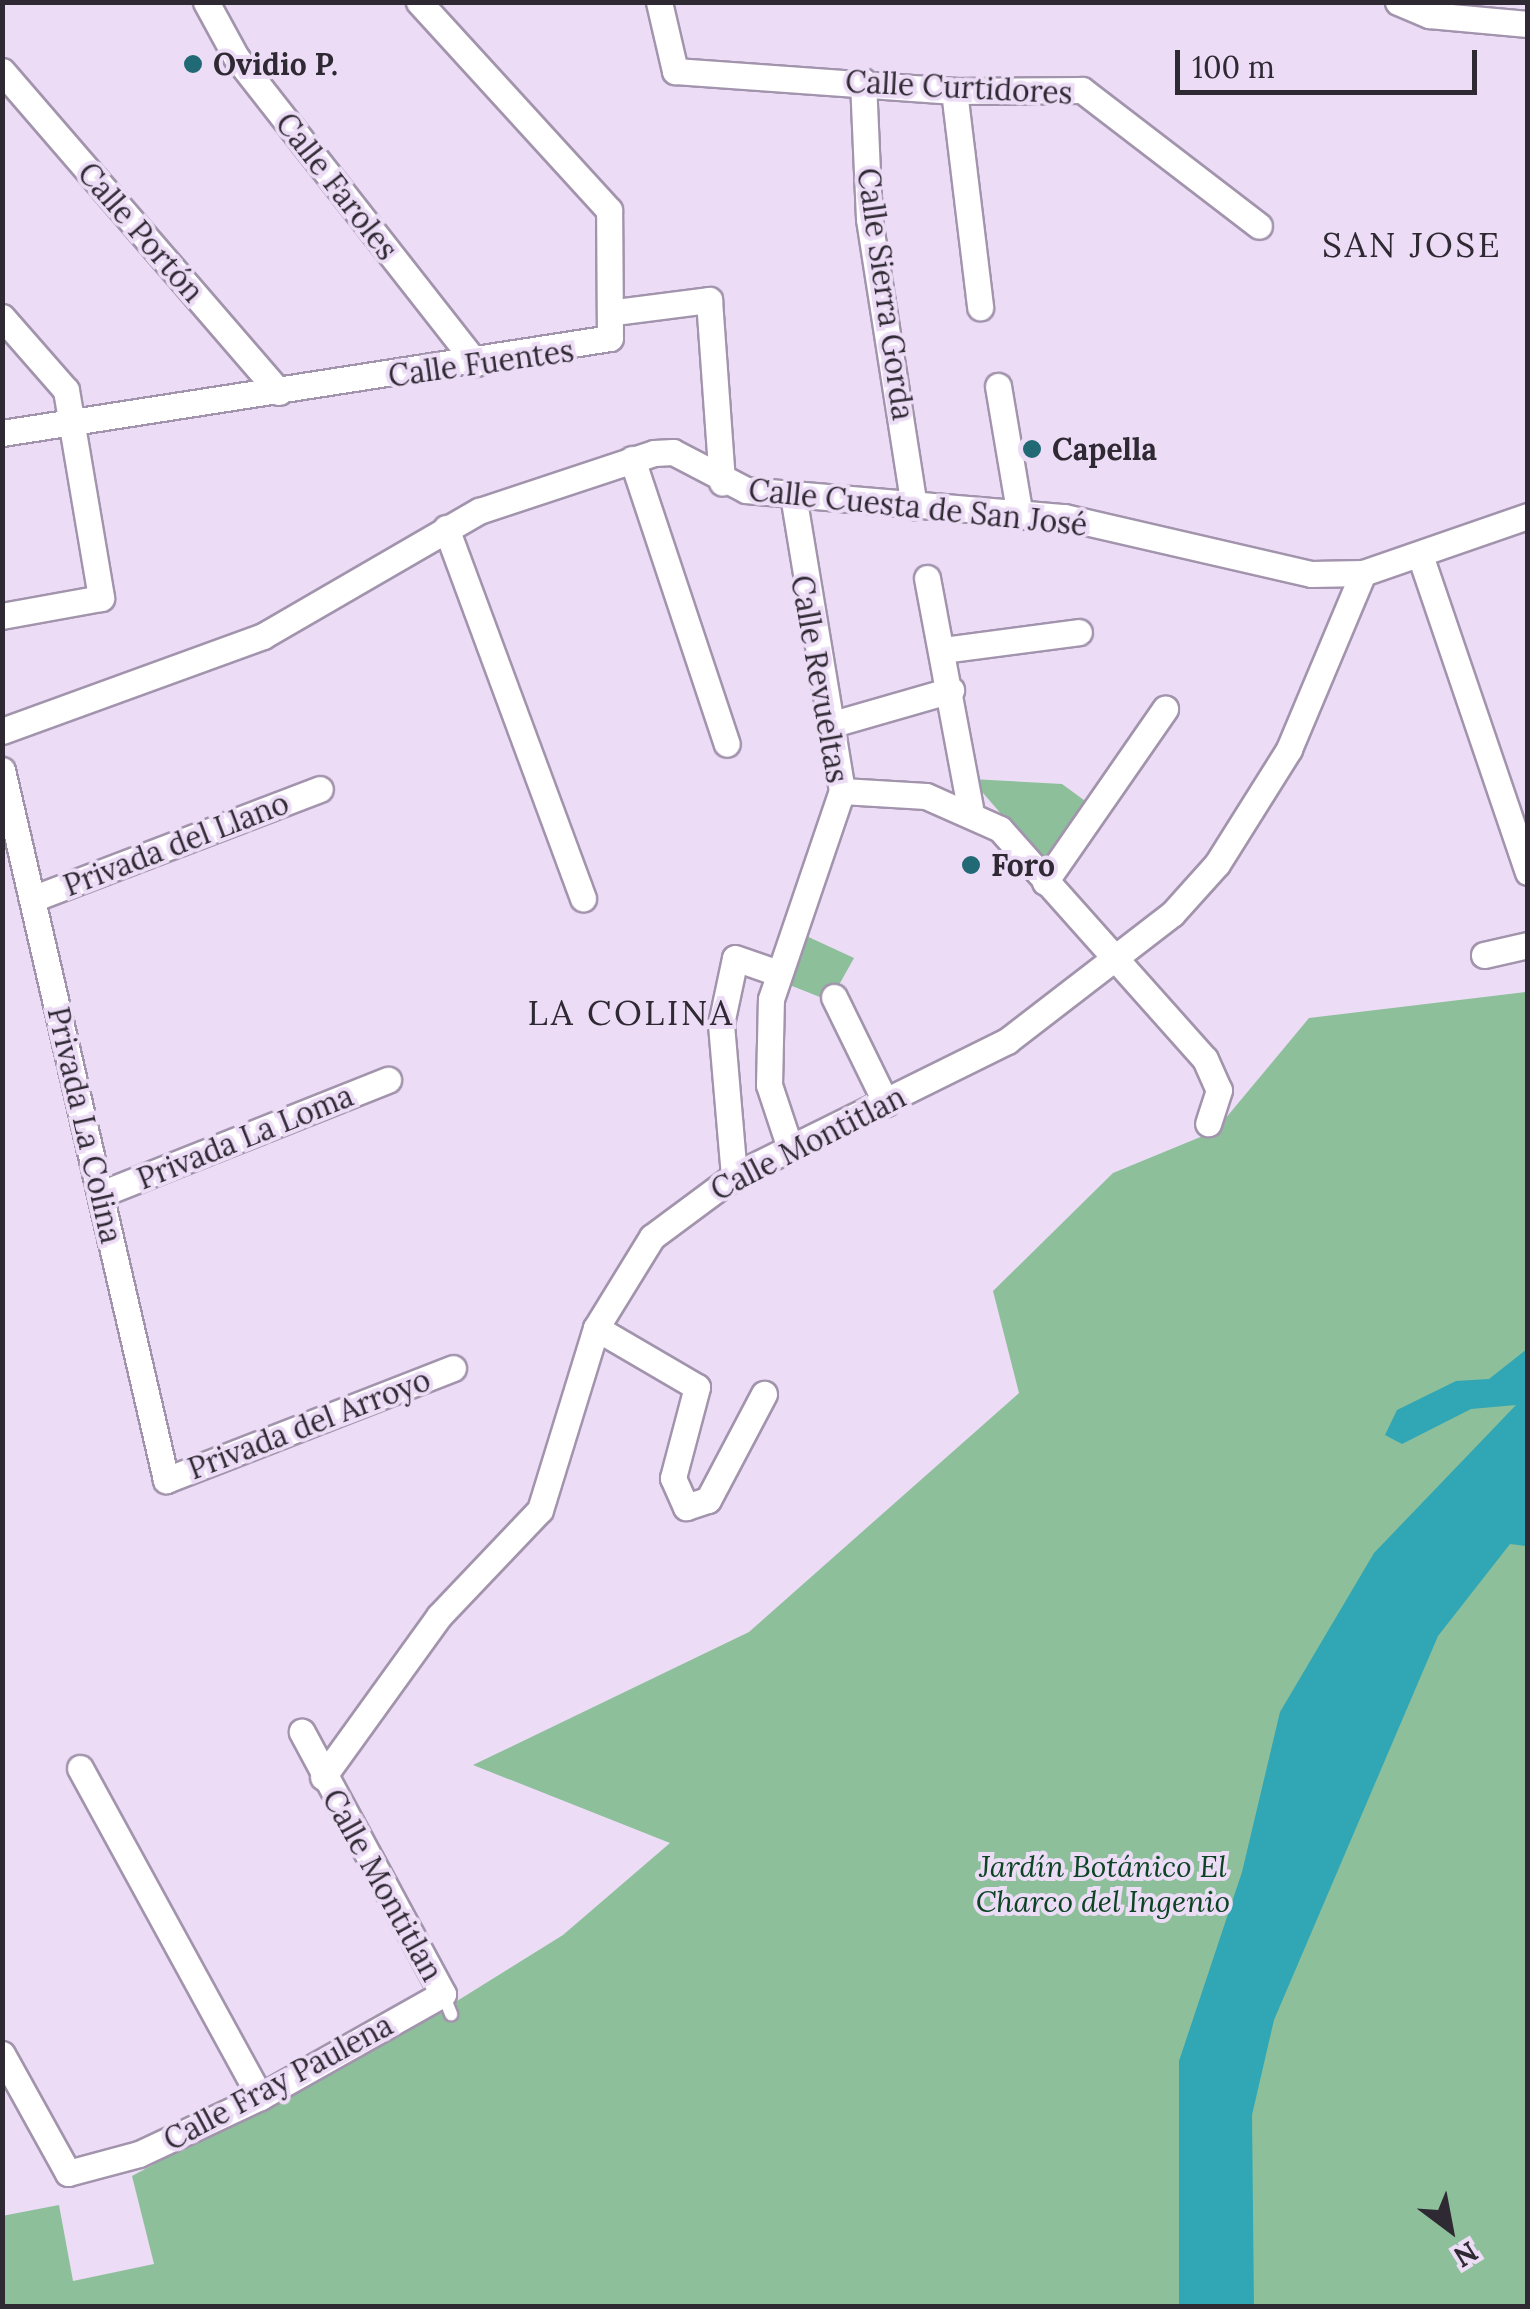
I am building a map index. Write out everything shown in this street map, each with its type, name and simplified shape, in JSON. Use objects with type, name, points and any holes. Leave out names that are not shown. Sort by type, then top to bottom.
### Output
[{"type":"street","name":"Calle Faroles","points":[[206,2],[236,57],[476,363]]},
{"type":"street","points":[[419,2],[609,210],[615,312],[709,300],[722,483]]},
{"type":"street","name":"Calle Curtidores","points":[[659,2],[675,70],[863,81],[954,91],[1082,90],[1258,226]]},
{"type":"street","points":[[1398,2],[1429,15],[1528,24]]},
{"type":"street","name":"Calle Portón","points":[[2,72],[279,392]]},
{"type":"street","name":"Calle Sierra Gorda","points":[[863,81],[869,219],[914,507]]},
{"type":"street","points":[[954,91],[980,307]]},
{"type":"street","name":"Calle Fuentes","points":[[2,433],[597,346],[610,338],[615,312]]},
{"type":"street","points":[[2,317],[66,390],[75,423],[101,598],[2,616]]},
{"type":"street","points":[[998,386],[1020,516]]},
{"type":"street","name":"Calle Cuesta de San José","points":[[2,731],[264,636],[446,528],[544,484],[672,452],[722,483],[793,496],[1020,516],[1311,574],[1363,573],[1528,516]]},
{"type":"street","points":[[632,459],[727,744]]},
{"type":"street","name":"Calle Revueltas","points":[[790,1148],[769,1086],[778,972],[842,792],[832,724],[802,592],[793,496]]},
{"type":"street","points":[[446,528],[584,898]]},
{"type":"street","points":[[1420,555],[1528,872]]},
{"type":"street","name":"Calle Montitlan","points":[[324,1777],[439,1616],[540,1510],[596,1328],[652,1237],[734,1176],[1007,1041],[1114,964],[1172,914],[1256,807],[1363,573]]},
{"type":"street","points":[[927,578],[951,690],[970,808],[1045,882],[1114,964],[1205,1059],[1218,1090],[1208,1123]]},
{"type":"street","points":[[943,650],[1079,632]]},
{"type":"street","points":[[832,724],[951,690]]},
{"type":"street","points":[[1045,882],[1165,709]]},
{"type":"street","name":"Privada La Colina","points":[[2,770],[166,1480]]},
{"type":"street","name":"Privada del Llano","points":[[32,899],[320,790]]},
{"type":"street","points":[[842,792],[970,808]]},
{"type":"street","points":[[1484,955],[1528,945]]},
{"type":"street","points":[[734,1176],[721,1024],[735,958],[778,972]]},
{"type":"street","points":[[834,998],[886,1102]]},
{"type":"street","name":"Privada La Loma","points":[[101,1194],[388,1080]]},
{"type":"street","points":[[596,1328],[697,1387],[673,1478],[686,1507],[708,1500],[764,1394]]},
{"type":"street","name":"Privada del Arroyo","points":[[166,1480],[453,1368]]},
{"type":"street","name":"Calle Montitlan","points":[[302,1732],[447,2004]]},
{"type":"street","points":[[80,1768],[260,2097]]},
{"type":"street","name":"Calle Fray Paulena","points":[[2,2054],[68,2174],[139,2154],[447,2004]]},
{"type":"green space","points":[[971,779],[1062,784],[1092,806],[1046,866]]},
{"type":"green space","points":[[802,934],[854,958],[830,1001],[782,982]]},
{"type":"green space","name":"Jardín Botánico El Charco del Ingenio","points":[[1527,992],[1527,2306],[3,2306],[2,2216],[59,2205],[73,2281],[154,2264],[132,2176],[449,2006],[563,1935],[670,1843],[473,1765],[749,1632],[1019,1393],[993,1291],[1113,1173],[1215,1131],[1309,1018]]},
{"type":"water","points":[[1527,1349],[1527,1546],[1510,1544],[1438,1636],[1274,2020],[1252,2115],[1254,2306],[1179,2306],[1179,2061],[1242,1872],[1280,1712],[1374,1553],[1516,1405],[1471,1409],[1402,1444],[1385,1435],[1397,1410],[1456,1381],[1489,1379]]},
{"type":"place","name":"Ovidio P.","points":[[193,64]]},
{"type":"place","name":"Capella","points":[[1032,449]]},
{"type":"place","name":"Foro","points":[[971,865]]},
{"type":"district","name":"SAN JOSE","points":[[1412,245]]},
{"type":"district","name":"LA COLINA","points":[[631,1013]]}]
